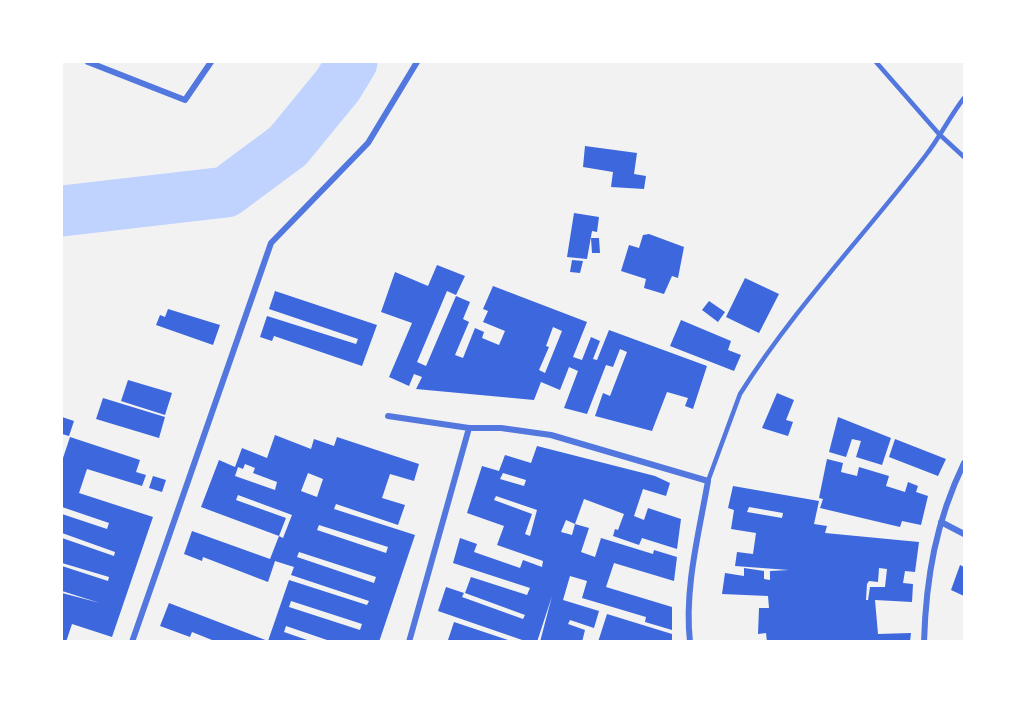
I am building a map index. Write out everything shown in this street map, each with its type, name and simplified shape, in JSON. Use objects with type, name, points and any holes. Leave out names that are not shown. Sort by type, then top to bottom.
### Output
[{"type":"street","points":[[88,62],[185,100],[211,62]]},
{"type":"street","points":[[132,642],[271,243],[368,143],[417,62]]},
{"type":"street","points":[[388,416],[469,428],[501,428],[551,435],[708,481],[694,567],[688,624],[690,642]]},
{"type":"street","points":[[409,642],[469,428]]},
{"type":"street","points":[[924,642],[926,590],[941,522],[964,462]]},
{"type":"street","points":[[941,522],[964,534]]},
{"type":"lane","points":[[876,62],[939,134],[964,157]]},
{"type":"lane","points":[[708,481],[740,394],[748,382],[793,316],[927,154],[964,99]]},
{"type":"building","points":[[585,146],[637,153],[634,174],[646,176],[644,189],[611,187],[613,172],[583,167]]},
{"type":"building","points":[[574,213],[599,217],[597,232],[592,231],[587,259],[567,257]]},
{"type":"building","points":[[649,234],[684,247],[678,278],[672,276],[664,294],[644,288],[646,279],[621,271],[629,245],[639,248],[643,235]]},
{"type":"building","points":[[591,238],[599,238],[600,253],[592,253]]},
{"type":"building","points":[[572,260],[583,261],[580,273],[570,272]]},
{"type":"building","points":[[437,265],[465,276],[456,295],[447,291],[417,362],[426,366],[456,296],[470,302],[463,319],[469,322],[455,355],[463,358],[475,328],[484,332],[482,338],[499,345],[505,331],[483,322],[488,311],[483,309],[493,286],[587,322],[573,357],[582,360],[591,337],[600,341],[593,359],[597,360],[609,330],[707,366],[693,409],[685,406],[688,398],[667,392],[652,431],[595,416],[603,393],[610,396],[627,352],[620,349],[613,367],[606,365],[587,414],[564,408],[578,371],[569,367],[560,390],[541,382],[534,400],[416,389],[422,377],[414,374],[409,386],[389,377],[412,323],[381,312],[395,272],[428,286]],"holes":[[[553,327],[562,331],[545,373],[539,370],[549,347],[546,346]]]},
{"type":"building","points":[[745,278],[779,294],[759,333],[726,317]]},
{"type":"building","points":[[275,291],[377,325],[362,366],[274,336],[272,341],[260,337],[267,316],[356,344],[358,339],[269,309]]},
{"type":"building","points":[[709,301],[725,312],[718,322],[702,310]]},
{"type":"building","points":[[168,309],[220,325],[213,345],[156,325],[160,315],[165,317]]},
{"type":"building","points":[[681,320],[731,341],[728,350],[741,355],[734,371],[670,346]]},
{"type":"building","points":[[128,380],[172,393],[165,415],[121,401]]},
{"type":"building","points":[[777,393],[794,400],[786,420],[793,422],[788,436],[762,428]]},
{"type":"building","points":[[103,398],[165,417],[159,438],[96,419]]},
{"type":"building","points":[[62,417],[74,421],[69,436],[62,434]]},
{"type":"building","points":[[838,417],[891,438],[882,465],[856,457],[861,441],[852,439],[846,457],[829,452]]},
{"type":"building","points":[[275,435],[311,449],[314,439],[334,446],[337,437],[419,464],[414,481],[390,474],[382,498],[405,505],[398,525],[336,504],[334,509],[415,535],[379,642],[333,642],[286,626],[284,632],[313,642],[217,642],[192,632],[190,637],[160,626],[169,603],[268,641],[289,580],[367,605],[369,601],[291,575],[294,567],[275,561],[268,582],[203,557],[202,561],[184,554],[192,531],[270,559],[279,536],[201,507],[219,460],[235,467],[242,448],[267,458]],"holes":[[[245,464],[255,468],[253,473],[277,482],[275,490],[235,476],[238,467],[243,469]],[[308,473],[323,479],[317,497],[301,491]],[[238,495],[292,515],[283,538],[279,536],[286,518],[236,500]],[[319,525],[388,547],[386,553],[317,530]],[[299,552],[376,577],[374,583],[297,557]],[[291,601],[362,624],[360,630],[289,607]]]},
{"type":"building","points":[[70,437],[140,460],[136,472],[146,475],[142,486],[87,469],[79,493],[153,517],[112,637],[72,624],[66,642],[62,642],[62,593],[100,603],[62,591],[62,566],[108,581],[109,577],[62,563],[62,538],[114,556],[115,552],[62,533],[62,514],[107,529],[109,523],[62,507],[62,461]]},
{"type":"building","points":[[895,439],[946,459],[938,476],[889,457]]},
{"type":"building","points":[[537,446],[655,476],[670,483],[666,496],[643,489],[634,516],[644,520],[648,508],[681,519],[677,549],[642,538],[639,545],[613,536],[624,514],[584,499],[575,524],[589,528],[581,552],[595,557],[601,538],[653,554],[654,550],[677,557],[674,581],[614,563],[606,587],[672,607],[672,630],[645,622],[646,617],[582,598],[587,581],[570,576],[563,600],[599,611],[594,628],[570,620],[568,624],[585,630],[582,642],[540,642],[552,596],[537,642],[528,642],[438,611],[446,587],[464,593],[462,597],[523,619],[525,615],[465,593],[471,577],[527,595],[530,588],[453,563],[460,538],[477,544],[474,552],[520,568],[523,560],[542,567],[543,561],[497,545],[504,526],[467,513],[482,466],[499,471],[505,455],[531,463]],"holes":[[[503,473],[526,480],[524,486],[500,479]],[[496,496],[537,510],[530,536],[525,534],[532,514],[494,500]],[[566,520],[575,524],[572,535],[561,532]]]},
{"type":"building","points":[[827,459],[843,463],[841,472],[857,476],[859,467],[889,476],[886,486],[905,492],[908,482],[918,486],[916,492],[928,496],[921,525],[902,521],[900,527],[820,508],[823,499],[819,498]]},
{"type":"building","points":[[153,476],[166,480],[162,492],[149,488]]},
{"type":"building","points":[[733,486],[819,501],[814,524],[827,526],[825,533],[919,542],[915,572],[905,571],[903,583],[913,584],[912,602],[875,600],[878,634],[911,633],[910,642],[767,642],[766,633],[758,634],[759,608],[769,608],[768,596],[722,594],[725,573],[744,576],[744,568],[764,571],[764,579],[770,580],[770,571],[789,570],[735,566],[737,552],[753,554],[756,533],[731,529],[734,510],[728,508]],"holes":[[[749,507],[783,513],[782,518],[747,512]],[[879,568],[887,569],[885,587],[870,587],[868,600],[866,600],[867,584],[869,581],[878,582]]]},
{"type":"building","points":[[960,565],[964,567],[964,596],[951,590]]},
{"type":"building","points":[[607,614],[672,634],[672,642],[598,642]]},
{"type":"building","points":[[454,622],[511,641],[511,642],[448,640]]},
{"type":"waterway","points":[[62,211],[226,192],[288,146],[338,85],[352,62]]}]
